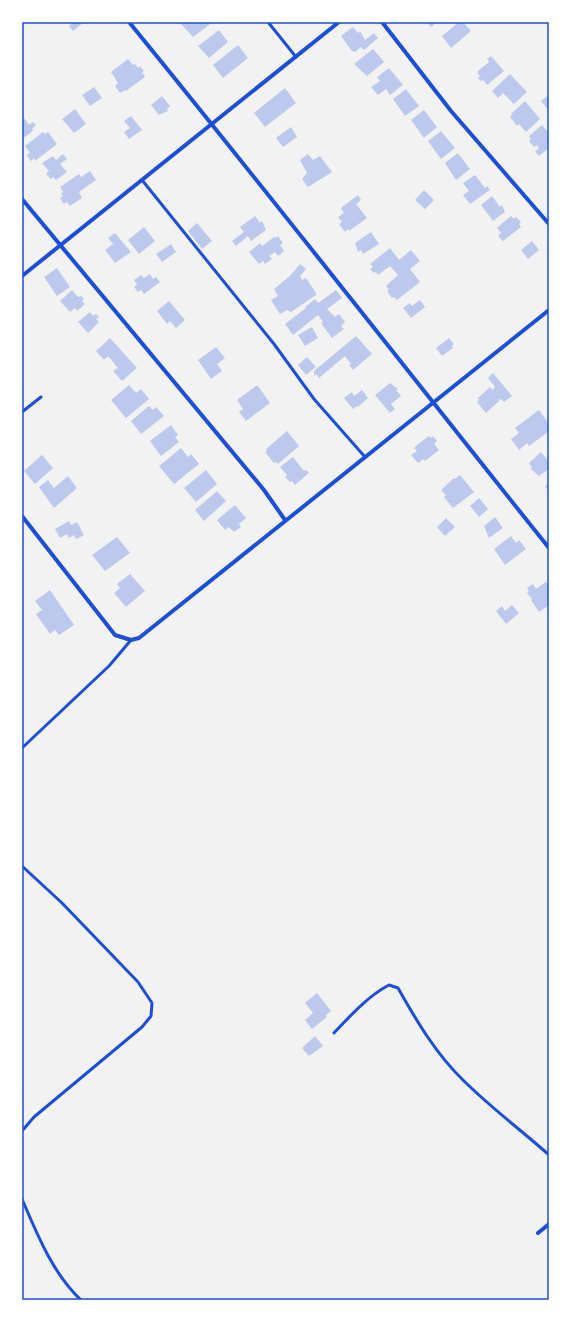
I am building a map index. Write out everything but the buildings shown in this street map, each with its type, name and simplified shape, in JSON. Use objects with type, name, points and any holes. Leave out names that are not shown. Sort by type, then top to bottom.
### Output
[{"type":"street","points":[[129,22],[212,124],[549,548]]},
{"type":"street","points":[[22,276],[340,22]]},
{"type":"street","points":[[382,22],[451,111],[549,224]]},
{"type":"street","points":[[22,199],[264,490],[285,520]]},
{"type":"street","points":[[22,516],[115,635],[131,640],[139,638],[549,310]]},
{"type":"street","points":[[538,1233],[549,1224]]},
{"type":"lane","points":[[268,22],[296,57]]},
{"type":"lane","points":[[142,180],[274,344],[314,399],[365,457]]},
{"type":"lane","points":[[22,412],[41,397]]},
{"type":"lane","points":[[22,748],[109,666],[131,640]]},
{"type":"lane","points":[[22,866],[62,903],[133,977],[152,1003],[151,1016],[142,1027],[34,1117],[22,1131]]},
{"type":"lane","points":[[334,1033],[370,998],[389,985],[398,988],[413,1015],[462,1079],[549,1155]]},
{"type":"lane","points":[[22,1199],[34,1228],[66,1286],[81,1300]]}]
